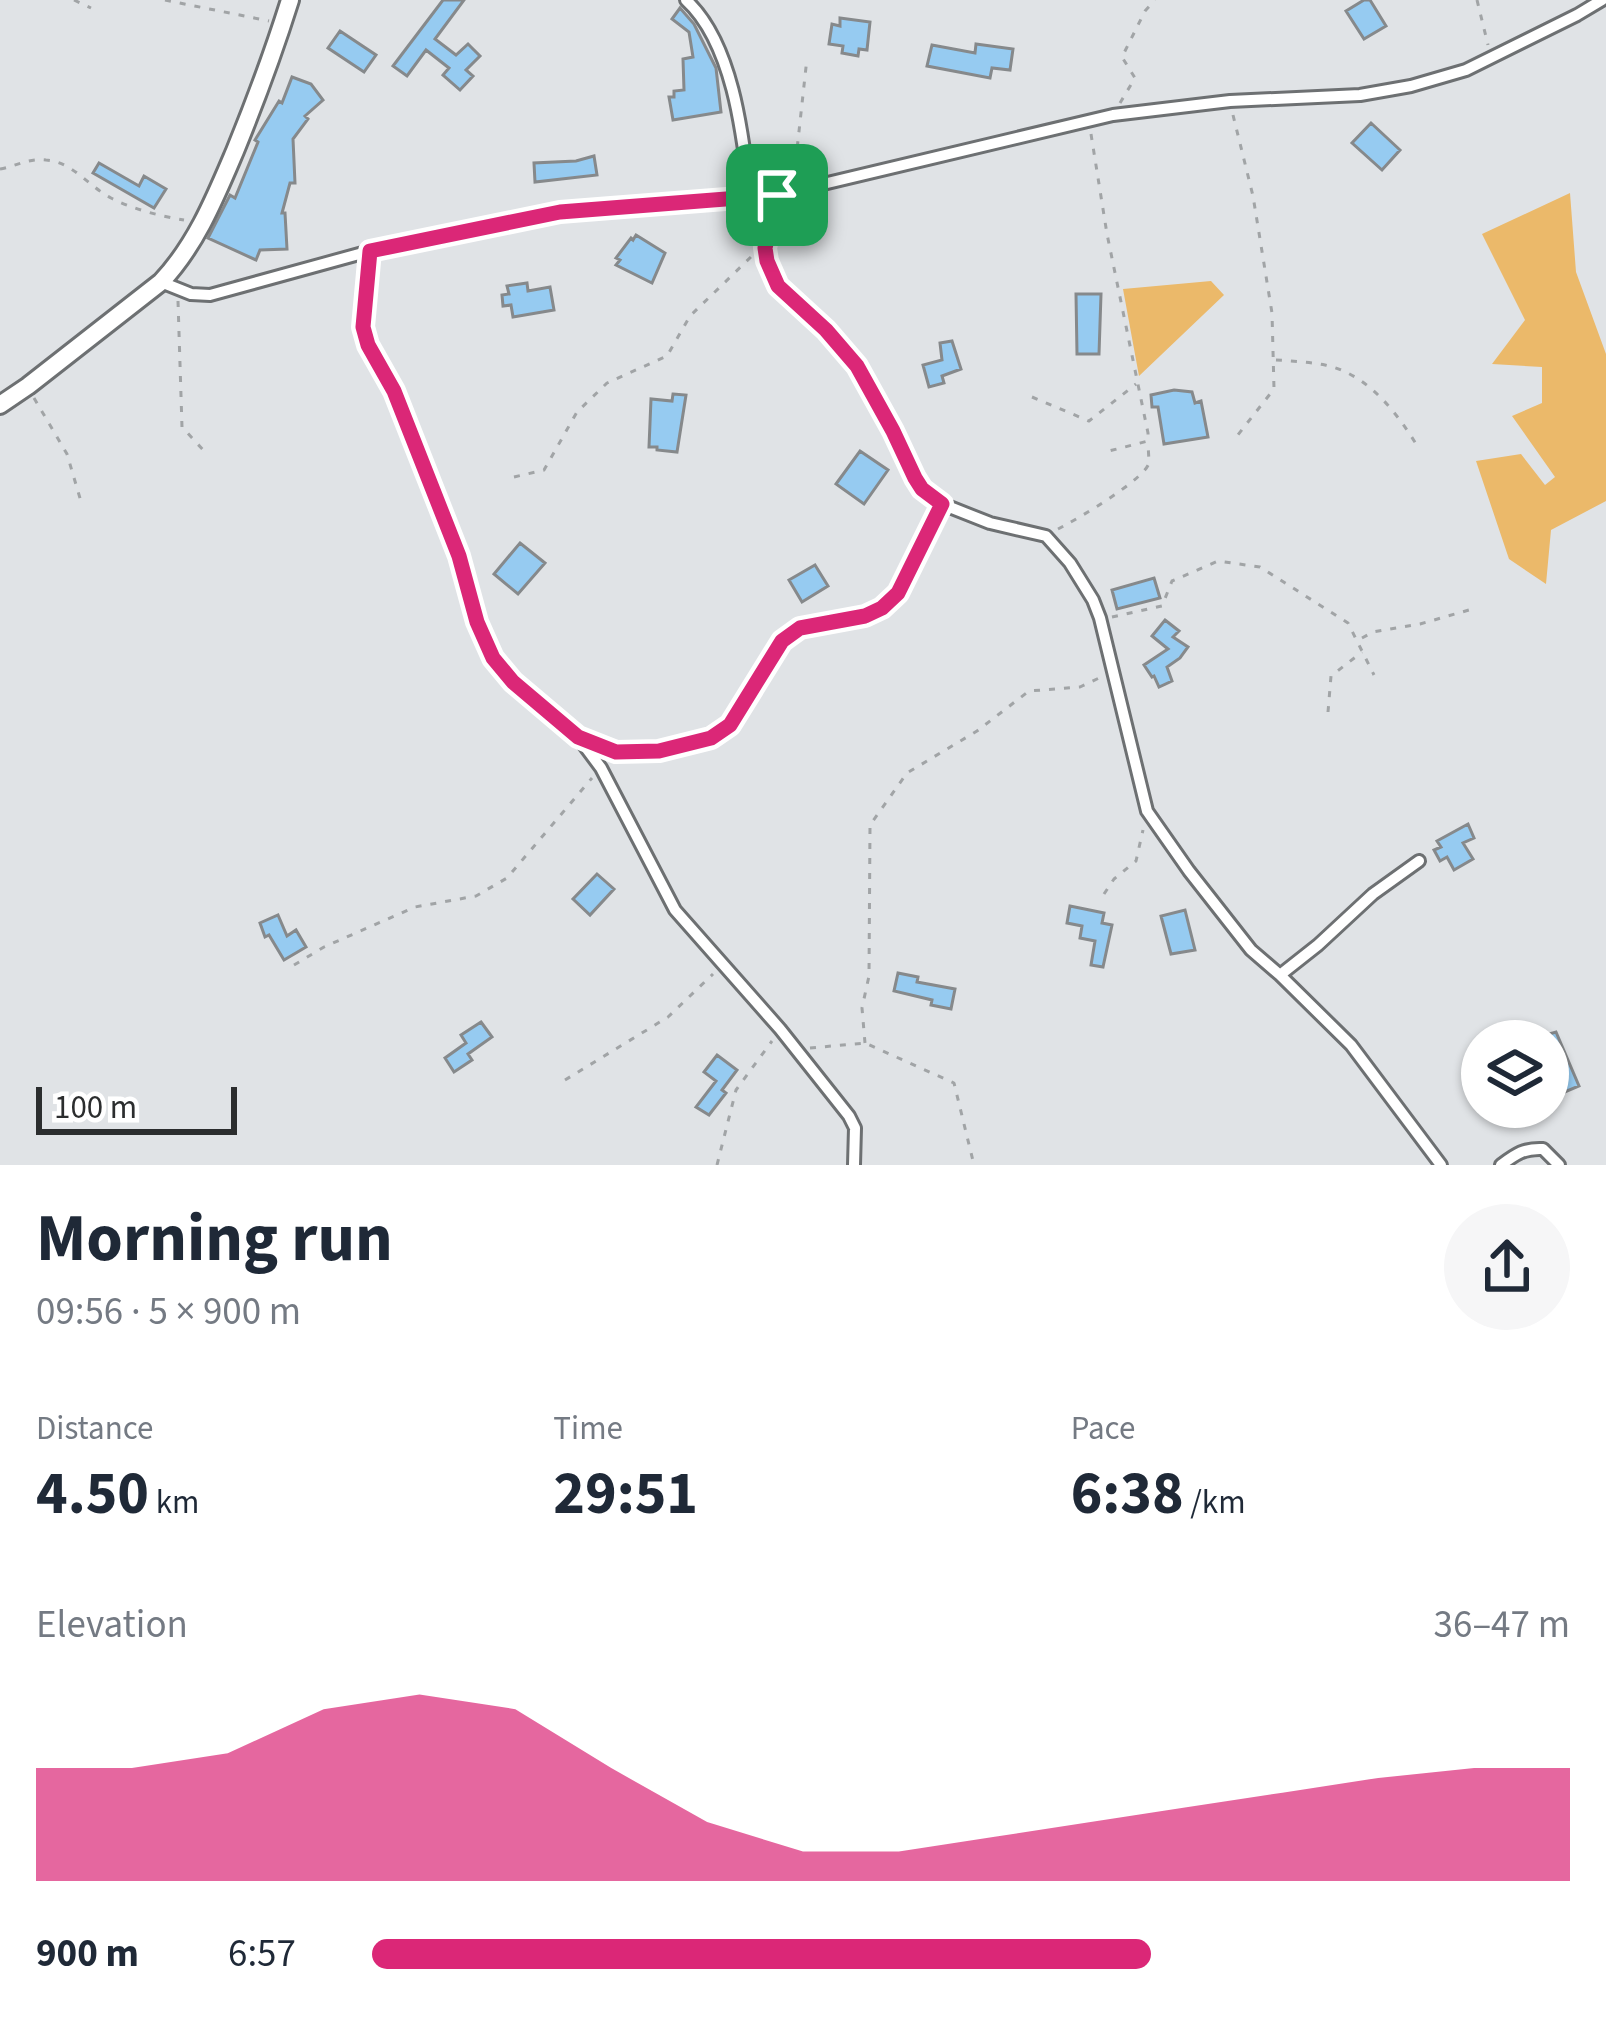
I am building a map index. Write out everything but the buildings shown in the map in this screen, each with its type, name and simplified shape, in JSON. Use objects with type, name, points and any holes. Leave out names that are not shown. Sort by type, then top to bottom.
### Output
[{"type":"main road","points":[[0,404],[170,286],[174,269],[204,223],[249,117],[290,0]]},
{"type":"street","points":[[686,0],[713,35],[730,84],[750,196]]},
{"type":"street","points":[[170,286],[210,295],[370,251],[560,212],[777,195],[1088,120],[1230,101],[1360,94],[1411,86],[1466,70],[1602,0]]},
{"type":"street","points":[[777,195],[765,248],[778,286],[857,366],[922,489],[942,504],[990,524],[1046,536],[1070,562],[1100,618],[1147,811],[1251,950],[1351,1045],[1441,1165]]},
{"type":"street","points":[[370,251],[363,327],[368,345],[394,391],[493,658],[513,682],[578,737],[601,767],[675,910],[849,1116],[855,1128],[854,1165]]},
{"type":"street","points":[[1280,975],[1373,894],[1419,861]]},
{"type":"street","points":[[1501,1165],[1530,1149],[1543,1150],[1559,1165]]},
{"type":"path","points":[[74,0],[91,8]]},
{"type":"path","points":[[165,0],[282,24]]},
{"type":"path","points":[[1113,116],[1135,78],[1122,57],[1144,11],[1155,0]]},
{"type":"path","points":[[1477,0],[1491,57]]},
{"type":"path","points":[[795,191],[807,58]]},
{"type":"path","points":[[1230,101],[1273,313],[1274,389],[1238,436]]},
{"type":"path","points":[[1046,536],[1084,515],[1144,471],[1149,461],[1088,120]]},
{"type":"path","points":[[0,169],[29,159],[53,160],[76,171],[110,198],[163,216],[204,223]]},
{"type":"path","points":[[514,477],[544,470],[578,412],[607,383],[667,356],[690,316],[765,248]]},
{"type":"path","points":[[170,286],[182,427],[205,452]]},
{"type":"path","points":[[1274,359],[1330,366],[1348,374],[1398,414],[1418,447]]},
{"type":"path","points":[[1032,397],[1089,421],[1138,383]]},
{"type":"path","points":[[28,386],[67,454],[82,505]]},
{"type":"path","points":[[1109,451],[1148,441]]},
{"type":"path","points":[[578,737],[616,752],[659,751],[711,738],[730,725],[782,641],[800,628],[865,616],[898,593],[942,504]]},
{"type":"path","points":[[1100,618],[1162,606],[1172,580],[1218,561],[1261,567],[1348,623],[1374,675]]},
{"type":"path","points":[[1358,640],[1373,632],[1476,608]]},
{"type":"path","points":[[1328,712],[1330,676],[1364,651]]},
{"type":"path","points":[[865,1042],[862,1008],[869,976],[871,825],[907,773],[977,731],[1029,691],[1081,687],[1113,670]]},
{"type":"path","points":[[294,964],[415,907],[476,896],[507,878],[601,767]]},
{"type":"path","points":[[1104,894],[1136,861],[1147,811]]},
{"type":"path","points":[[565,1080],[668,1017],[724,965]]},
{"type":"path","points":[[717,1165],[736,1090],[780,1029]]},
{"type":"path","points":[[795,1048],[865,1042],[955,1083],[974,1165]]},
{"type":"shaded area","points":[[1570,193],[1576,272],[1606,354],[1606,501],[1551,530],[1546,584],[1509,559],[1476,461],[1521,454],[1545,485],[1555,477],[1512,416],[1542,403],[1542,367],[1492,364],[1525,320],[1482,234]]},
{"type":"shaded area","points":[[1211,281],[1224,295],[1139,376],[1123,289]]},
{"type":"route","points":[[777,195],[765,248],[771,273],[778,286],[857,366],[915,478],[942,504],[898,593],[865,616],[800,628],[782,641],[730,725],[711,738],[659,751],[616,752],[578,737],[513,682],[493,658],[394,391],[368,345],[363,311],[370,251],[560,212],[777,195]]}]
